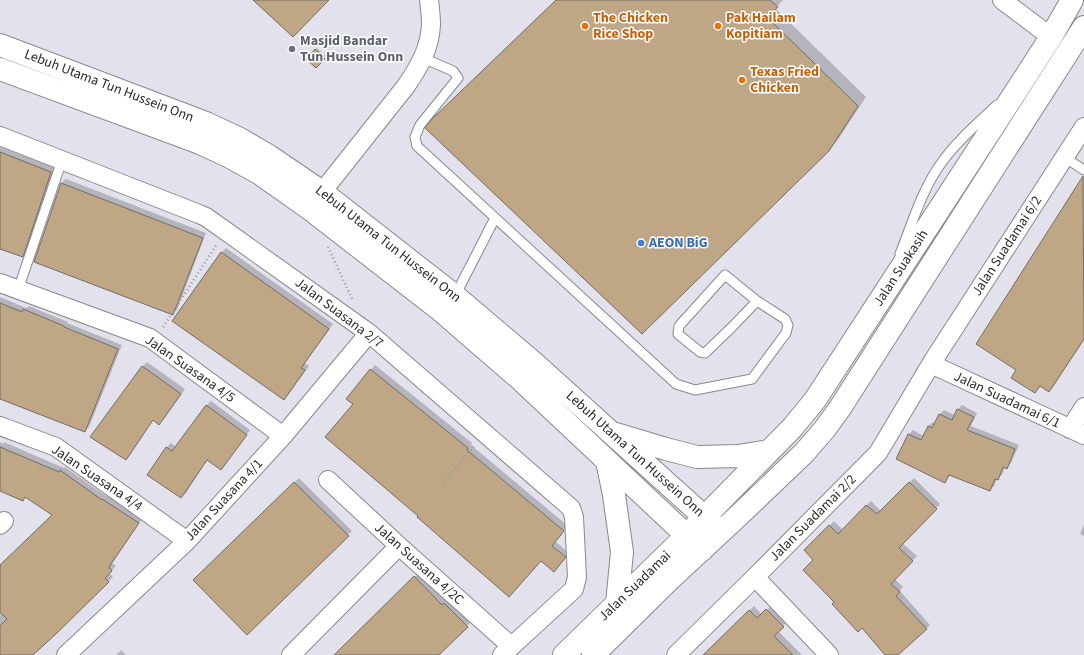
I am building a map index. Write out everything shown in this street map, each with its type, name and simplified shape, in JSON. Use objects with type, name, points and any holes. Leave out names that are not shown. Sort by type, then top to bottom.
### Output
[{"type":"main road","name":"Jalan Suakasih","points":[[704,517],[792,428],[815,400],[1024,79],[1072,0]]},
{"type":"main road","name":"Jalan Suakasih","points":[[721,532],[804,453],[824,430],[840,408],[1084,27]]},
{"type":"main road","name":"Lebuh Utama Tun Hussein Onn","points":[[0,45],[206,123],[240,139],[269,156],[322,192],[455,296],[535,364],[607,431],[721,532]]},
{"type":"main road","name":"Lebuh Utama Tun Hussein Onn","points":[[0,69],[200,143],[259,173],[310,209],[439,309],[520,379],[694,543]]},
{"type":"main road","points":[[607,431],[697,457],[738,456],[770,451]]},
{"type":"main road","points":[[607,461],[614,496],[622,552],[617,604]]},
{"type":"main road","name":"Jalan Suadamai","points":[[593,655],[669,580],[694,543],[704,517]]},
{"type":"main road","name":"Jalan Suadamai","points":[[564,655],[617,604],[694,543],[721,532]]},
{"type":"street","points":[[322,192],[416,72],[428,45],[430,34],[431,24],[429,0]]},
{"type":"street","points":[[1002,0],[1050,37]]},
{"type":"street","name":"Jalan Suadamai 6/2","points":[[931,364],[1084,127]]},
{"type":"street","name":"Jalan Suasana 2/7","points":[[0,136],[199,214],[369,333],[571,508],[574,517],[577,577],[574,589],[506,651]]},
{"type":"street","name":"Jalan Suasana 4/5","points":[[0,283],[154,340],[284,436]]},
{"type":"street","name":"Jalan Suasana 4/1","points":[[66,655],[187,541],[284,436],[369,333]]},
{"type":"street","name":"Jalan Suadamai 6/1","points":[[931,364],[1077,432]]},
{"type":"street","name":"Jalan Suadamai 2/2","points":[[676,655],[878,453],[931,364]]},
{"type":"street","points":[[1077,432],[1084,407]]},
{"type":"street","name":"Jalan Suasana 4/4","points":[[0,426],[56,447],[187,541]]},
{"type":"street","name":"Jalan Suasana 4/2C","points":[[328,480],[399,546],[506,651]]},
{"type":"street","points":[[291,655],[399,546]]},
{"type":"street","points":[[755,577],[830,655]]},
{"type":"lane","points":[[423,58],[453,71],[458,78],[420,125],[415,137],[417,146],[676,384],[695,390],[752,379],[786,333],[788,325],[785,319],[757,301],[725,275],[679,326],[678,334],[700,352],[705,353],[757,301]]},
{"type":"lane","points":[[1064,157],[1084,170]]},
{"type":"lane","points":[[18,290],[62,160]]},
{"type":"lane","points":[[455,296],[495,218]]},
{"type":"path","points":[[154,340],[225,231]]},
{"type":"path","points":[[326,243],[356,306]]},
{"type":"path","points":[[445,480],[485,434]]},
{"type":"building","points":[[253,0],[329,0],[293,37]]},
{"type":"building","name":"AEON BiG","points":[[556,0],[770,0],[778,7],[767,17],[858,106],[829,151],[642,334],[425,128],[432,119]]},
{"type":"building","points":[[315,49],[325,59],[316,68],[306,59]]},
{"type":"building","points":[[0,152],[51,172],[23,257],[0,249]]},
{"type":"building","points":[[1083,176],[1084,339],[1049,392],[1040,386],[1035,393],[1011,378],[1016,370],[976,344]]},
{"type":"building","points":[[61,183],[203,238],[173,315],[34,262]]},
{"type":"building","points":[[221,252],[329,329],[301,368],[305,370],[284,400],[172,321]]},
{"type":"building","points":[[0,303],[22,312],[23,309],[118,349],[85,432],[0,399]]},
{"type":"building","points":[[142,366],[181,394],[159,425],[153,420],[126,460],[90,437]]},
{"type":"building","points":[[370,369],[468,448],[467,450],[564,531],[552,546],[566,557],[554,572],[541,561],[509,597],[417,517],[418,516],[325,437],[353,404],[346,399]]},
{"type":"building","points":[[206,405],[247,435],[221,470],[207,460],[181,498],[147,475],[166,447],[172,451]]},
{"type":"building","points":[[957,409],[974,417],[967,430],[1015,449],[1007,469],[1003,467],[998,480],[995,479],[990,491],[949,475],[945,483],[896,459],[908,434],[921,440],[928,426],[932,428],[939,414],[952,420]]},
{"type":"building","points":[[0,447],[59,472],[60,470],[102,500],[139,523],[109,567],[112,571],[105,578],[109,582],[33,655],[0,655],[0,626],[7,619],[0,612],[0,565],[52,515],[25,497],[23,501],[0,491]]},
{"type":"building","points":[[294,482],[349,536],[247,635],[193,580]]},
{"type":"building","points":[[909,482],[937,509],[899,548],[913,561],[891,584],[900,592],[896,596],[927,629],[898,655],[885,655],[862,628],[858,632],[832,604],[834,602],[803,570],[813,560],[804,550],[829,525],[838,534],[866,505],[877,514]]},
{"type":"building","points":[[414,576],[442,605],[444,603],[468,627],[439,655],[334,655]]},
{"type":"building","points":[[766,609],[784,627],[774,636],[793,655],[703,655],[749,610],[757,618]]},
{"type":"place","name":"The Chicken Rice Shop","points":[[585,26]]},
{"type":"place","name":"Pak Hailam Kopitiam","points":[[718,26]]},
{"type":"place","name":"Masjid Bandar Tun Hussein Onn","points":[[292,49]]},
{"type":"place","name":"Texas Fried Chicken","points":[[742,80]]},
{"type":"place","name":"AEON BiG","points":[[641,243]]}]
